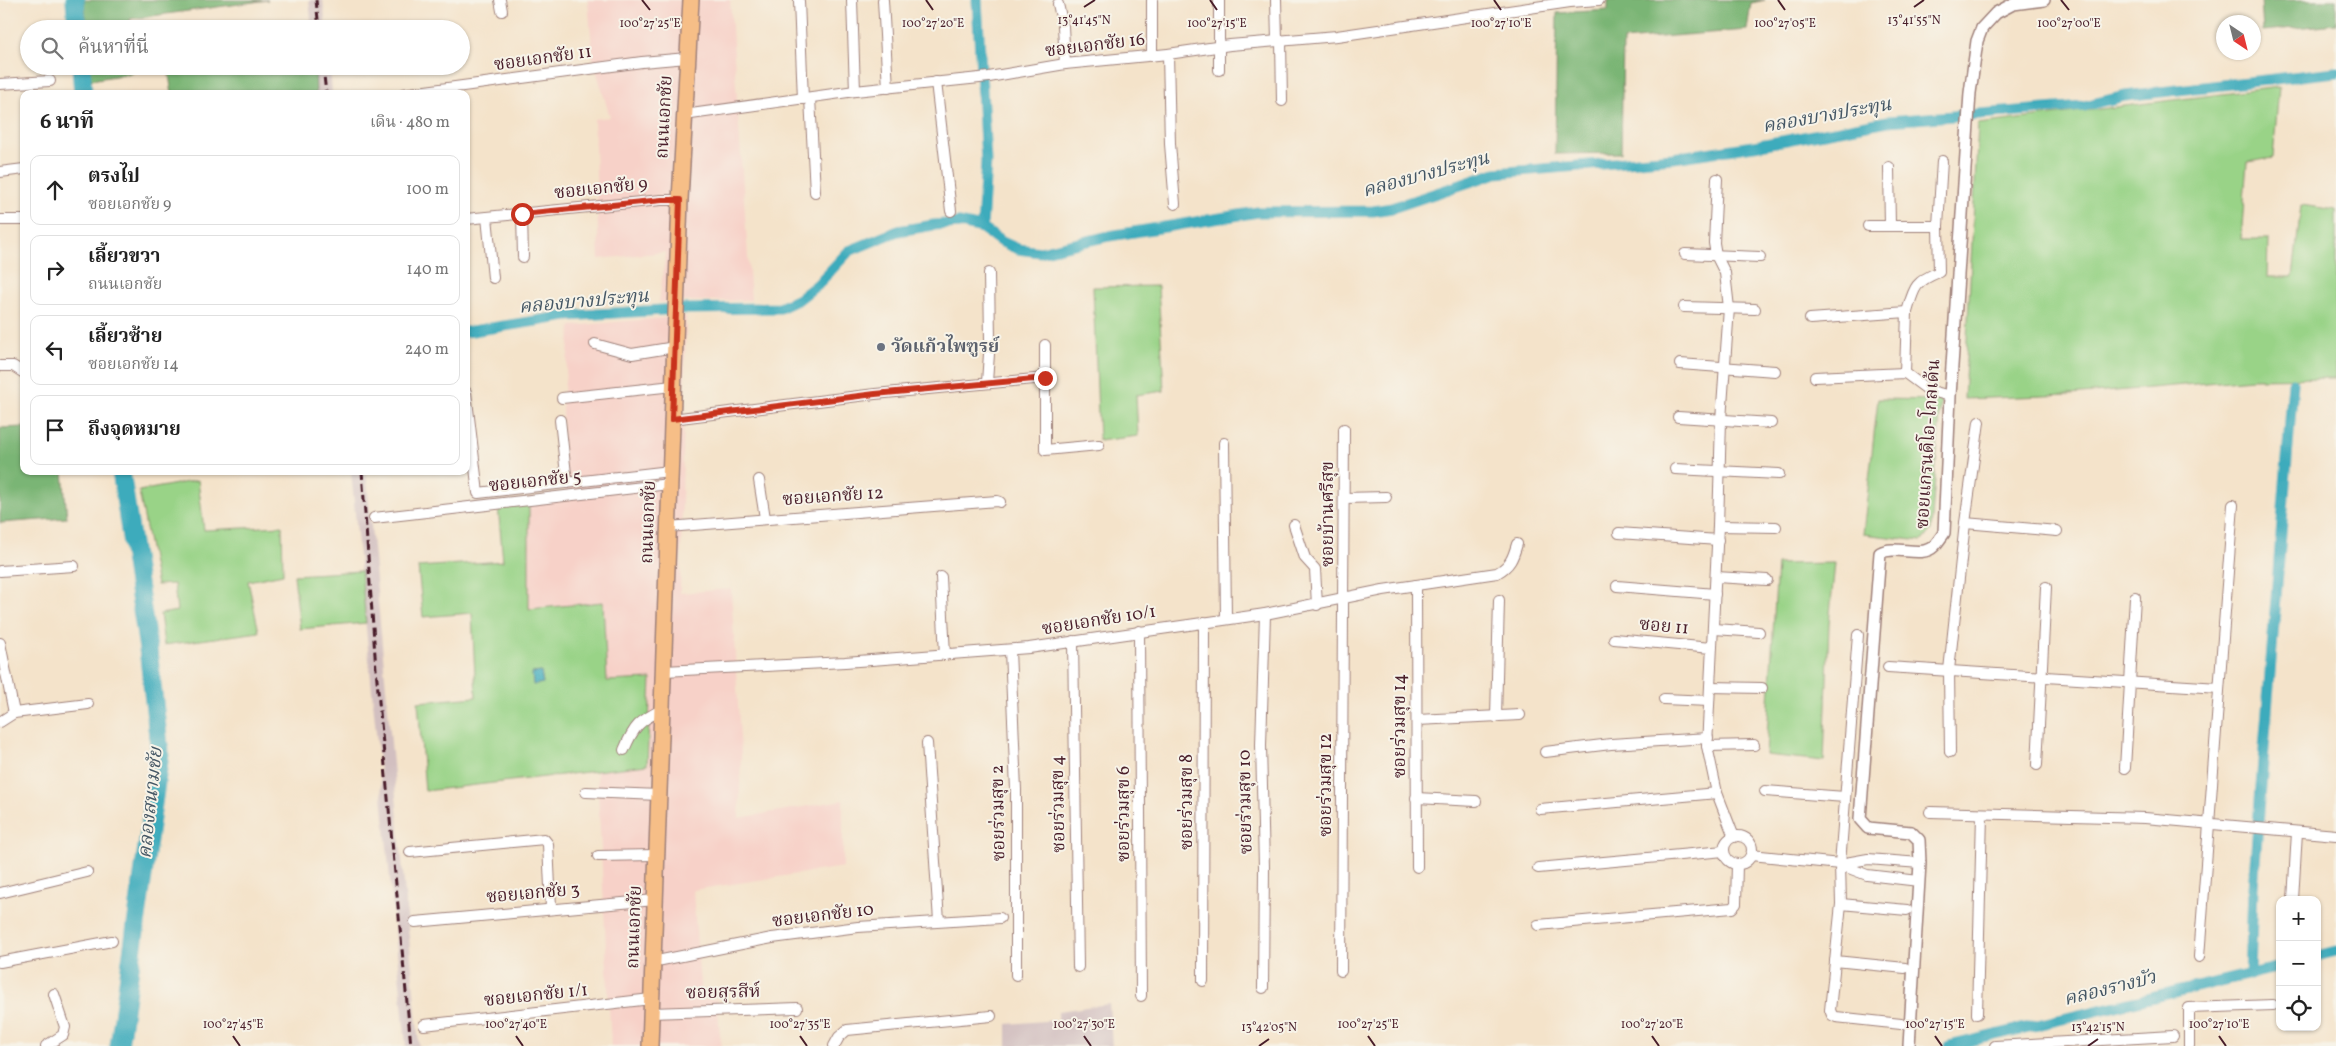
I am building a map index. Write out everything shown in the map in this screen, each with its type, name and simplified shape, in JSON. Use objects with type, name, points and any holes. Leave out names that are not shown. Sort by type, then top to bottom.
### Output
[{"type":"main road","name":"ถนนเอกชัย","points":[[650,1046],[672,419],[677,330],[680,200],[691,0]]},
{"type":"street","points":[[500,0],[502,11]]},
{"type":"street","points":[[852,0],[855,91]]},
{"type":"street","points":[[883,0],[888,88]]},
{"type":"street","points":[[1152,0],[1152,56]]},
{"type":"street","points":[[1219,0],[1219,70]]},
{"type":"street","points":[[1276,0],[1282,101]]},
{"type":"street","name":"ซอยเอกชัย 16","points":[[684,115],[855,91],[989,77],[1065,64],[1152,56],[1220,46],[1337,36],[1533,4],[1599,0]]},
{"type":"street","name":"ซอยแกรนดิโอ-โกลเด้น","points":[[1908,1046],[1920,863],[1919,840],[1914,833],[1868,828],[1860,819],[1880,553],[1887,549],[1923,551],[1933,547],[1944,532],[1950,396],[1970,93],[1977,41],[1982,28],[1989,18],[2013,4],[2044,0]]},
{"type":"street","points":[[799,1],[815,192]]},
{"type":"street","points":[[1058,4],[1065,64]]},
{"type":"street","points":[[1168,54],[1170,144],[1175,204]]},
{"type":"street","name":"ซอยเอกชัย 11","points":[[433,90],[642,62],[687,58]]},
{"type":"street","points":[[0,84],[50,81]]},
{"type":"street","points":[[936,82],[951,211]]},
{"type":"street","points":[[1905,373],[1907,312],[1914,288],[1921,279],[1939,272],[1938,226],[1942,162]]},
{"type":"street","points":[[1889,167],[1890,226]]},
{"type":"street","points":[[0,172],[20,170]]},
{"type":"street","points":[[1717,179],[1714,244],[1716,255],[1725,273],[1729,308],[1721,420],[1718,540],[1707,742],[1717,792],[1734,837]]},
{"type":"street","name":"ซอยเอกชัย 9","points":[[470,219],[662,200],[680,200]]},
{"type":"street","points":[[522,214],[523,257]]},
{"type":"street","points":[[487,217],[493,278]]},
{"type":"street","points":[[0,220],[20,220]]},
{"type":"street","points":[[1868,226],[1938,226]]},
{"type":"street","points":[[1685,254],[1760,257]]},
{"type":"street","points":[[987,382],[990,340],[989,273]]},
{"type":"street","points":[[1684,307],[1756,309]]},
{"type":"street","points":[[1810,319],[1907,312]]},
{"type":"street","points":[[595,344],[632,354],[675,347]]},
{"type":"street","points":[[1045,345],[1045,450],[1099,445]]},
{"type":"street","points":[[1680,364],[1775,371]]},
{"type":"street","points":[[0,366],[13,366],[20,370]]},
{"type":"street","points":[[1815,377],[1905,373],[1928,390],[1950,396]]},
{"type":"street","points":[[672,419],[987,382],[1045,378]]},
{"type":"street","points":[[562,398],[674,386]]},
{"type":"street","points":[[1678,417],[1771,423]]},
{"type":"street","points":[[560,420],[567,483]]},
{"type":"street","points":[[1950,752],[1950,670],[1965,523],[1979,422]]},
{"type":"street","points":[[470,426],[478,493],[567,483],[670,478]]},
{"type":"street","name":"ซอยบ้านศรีสุข","points":[[1344,429],[1344,599]]},
{"type":"street","points":[[1224,443],[1226,619]]},
{"type":"street","points":[[1675,469],[1779,474]]},
{"type":"street","name":"ซอยเอกชัย 5","points":[[374,518],[670,478]]},
{"type":"street","points":[[759,480],[765,518]]},
{"type":"street","points":[[1344,498],[1386,497]]},
{"type":"street","name":"ซอยเอกชัย 12","points":[[668,527],[997,500],[1000,502]]},
{"type":"street","points":[[2199,957],[2233,505]]},
{"type":"street","points":[[1965,523],[2057,531]]},
{"type":"street","points":[[1294,525],[1305,558],[1315,569],[1317,605]]},
{"type":"street","points":[[1718,526],[1776,527]]},
{"type":"street","points":[[1619,533],[1718,540]]},
{"type":"street","name":"ซอยเอกชัย 10/1","points":[[664,671],[746,668],[1010,650],[1265,614],[1317,605],[1383,590],[1497,573],[1509,565],[1517,544]]},
{"type":"street","points":[[0,571],[74,566]]},
{"type":"street","points":[[941,576],[944,655]]},
{"type":"street","points":[[1716,577],[1768,580]]},
{"type":"street","name":"ซอยร่วมสุข 14","points":[[1416,585],[1417,867]]},
{"type":"street","points":[[1617,586],[1715,594]]},
{"type":"street","points":[[2037,765],[2046,587]]},
{"type":"street","points":[[2125,768],[2135,597]]},
{"type":"street","name":"ซอยร่วมสุข 12","points":[[1341,971],[1344,599]]},
{"type":"street","points":[[1496,717],[1499,600]]},
{"type":"street","name":"ซอยร่วมสุข 10","points":[[1263,988],[1264,867],[1261,745],[1265,614]]},
{"type":"street","name":"ซอยร่วมสุข 8","points":[[1203,981],[1204,622]]},
{"type":"street","points":[[1714,629],[1759,632]]},
{"type":"street","name":"ซอยร่วมสุข 6","points":[[1139,631],[1142,996]]},
{"type":"street","points":[[1858,635],[1840,864],[1841,904],[1830,1010],[1832,1015],[1836,1017],[1901,1024]]},
{"type":"street","name":"ซอย 11","points":[[1614,640],[1711,648]]},
{"type":"street","name":"ซอยร่วมสุข 4","points":[[1073,642],[1078,966]]},
{"type":"street","points":[[0,643],[14,713]]},
{"type":"street","name":"ซอยร่วมสุข 2","points":[[1010,650],[1016,790],[1016,975]]},
{"type":"street","points":[[1888,667],[2219,688]]},
{"type":"street","points":[[1710,687],[1762,688]]},
{"type":"street","points":[[1664,698],[1709,702]]},
{"type":"street","points":[[0,722],[14,713],[88,704]]},
{"type":"street","points":[[624,750],[632,730],[642,719],[663,709]]},
{"type":"street","points":[[1417,720],[1520,715]]},
{"type":"street","points":[[1545,752],[1611,744],[1707,742],[1754,745]]},
{"type":"street","points":[[926,743],[939,921]]},
{"type":"street","points":[[1765,791],[1845,797]]},
{"type":"street","points":[[586,792],[659,796]]},
{"type":"street","points":[[1540,809],[1717,792]]},
{"type":"street","points":[[1416,798],[1476,801]]},
{"type":"street","points":[[1930,812],[2145,818],[2336,835]]},
{"type":"street","points":[[1976,1014],[1982,814]]},
{"type":"street","points":[[2293,896],[2297,832]]},
{"type":"street","points":[[1741,836],[1749,840],[1753,849],[1747,861],[1737,864],[1730,862],[1724,851],[1725,844],[1734,837],[1741,836]]},
{"type":"street","points":[[410,852],[544,839],[548,844],[551,908]]},
{"type":"street","points":[[1538,868],[1724,851]]},
{"type":"street","points":[[598,856],[656,856]]},
{"type":"street","points":[[1751,856],[1840,864],[1868,859],[1920,863]]},
{"type":"street","points":[[1538,925],[1735,907],[1737,864]]},
{"type":"street","points":[[1840,864],[1867,875],[1919,881]]},
{"type":"street","points":[[0,894],[87,872]]},
{"type":"street","name":"ซอยเอกชัย 3","points":[[415,922],[654,900]]},
{"type":"street","points":[[1841,904],[1907,910]]},
{"type":"street","name":"ซอยเอกชัย 10","points":[[652,962],[772,938],[858,927],[1000,918]]},
{"type":"street","points":[[0,962],[112,941]]},
{"type":"street","points":[[1835,960],[1905,968]]},
{"type":"street","points":[[46,1046],[63,1035],[65,1027],[54,994]]},
{"type":"street","points":[[2189,1046],[2189,1008],[2273,1005]]},
{"type":"street","name":"ซอยสุรสีห์","points":[[651,1006],[797,1008]]},
{"type":"street","name":"ซอยเอกชัย 1/1","points":[[424,1025],[651,1006]]},
{"type":"street","points":[[834,1046],[847,1030],[991,1016]]},
{"type":"street","points":[[1996,1046],[2080,1044],[2173,1036]]},
{"type":"shaded area","points":[[309,0],[323,0],[325,20],[311,20]]},
{"type":"shaded area","points":[[588,0],[730,0],[751,300],[659,302],[666,252],[599,259],[594,119],[610,117],[593,59]]},
{"type":"shaded area","points":[[315,75],[331,75],[332,90],[316,90]]},
{"type":"shaded area","points":[[686,316],[680,593],[731,589],[741,754],[739,818],[843,800],[843,867],[693,890],[701,1000],[717,999],[721,1046],[611,1046],[597,770],[647,765],[651,679],[607,681],[602,602],[529,609],[529,504],[565,499],[562,410],[571,326]]},
{"type":"shaded area","points":[[351,475],[366,475],[419,1046],[406,1046]]},
{"type":"shaded area","points":[[1109,1004],[1112,1046],[1007,1046],[1007,1024],[1058,1020],[1058,1011]]},
{"type":"green space","points":[[84,0],[268,0],[130,20],[86,20]]},
{"type":"green space","points":[[1608,0],[1765,0],[1751,3],[1747,30],[1623,40],[1621,153],[1555,154],[1557,13],[1608,10]]},
{"type":"green space","points":[[2261,0],[2336,0],[2336,24],[2263,31]]},
{"type":"green space","points":[[91,75],[121,75],[91,80]]},
{"type":"green space","points":[[169,75],[315,75],[316,90],[171,90]]},
{"type":"green space","points":[[2279,87],[2273,158],[2247,162],[2241,239],[2268,239],[2267,277],[2293,277],[2301,205],[2336,210],[2336,378],[2252,379],[2070,395],[1964,399],[1978,124]]},
{"type":"green space","points":[[1158,286],[1164,391],[1136,395],[1138,436],[1099,441],[1093,287]]},
{"type":"green space","points":[[1878,399],[1941,400],[1931,530],[1922,541],[1863,534]]},
{"type":"green space","points":[[20,427],[20,475],[63,475],[67,518],[0,523],[0,428]]},
{"type":"green space","points":[[198,480],[204,530],[282,526],[283,574],[248,581],[259,632],[164,645],[160,614],[177,611],[174,584],[157,585],[139,491]]},
{"type":"green space","points":[[529,504],[529,609],[603,602],[607,681],[651,679],[647,765],[425,791],[418,702],[476,697],[472,613],[423,617],[418,567],[503,561],[498,506]]},
{"type":"green space","points":[[1835,563],[1829,624],[1824,761],[1766,755],[1777,564]]},
{"type":"green space","points":[[361,571],[366,623],[300,629],[294,575]]},
{"type":"water","points":[[541,672],[543,683],[533,685],[532,673]]},
{"type":"waterway","name":"คลองสนามชัย","points":[[75,0],[76,20]]},
{"type":"waterway","points":[[977,0],[986,161],[982,228]]},
{"type":"waterway","name":"คลองบางประทุน","points":[[470,331],[567,316],[679,309],[780,308],[799,299],[818,284],[849,251],[898,231],[934,225],[960,223],[982,228],[1000,241],[1018,249],[1040,252],[1109,236],[1258,212],[1373,211],[1392,208],[1496,173],[1673,158],[1760,145],[1888,121],[2084,106],[2125,96],[2336,72]]},
{"type":"waterway","name":"คลองสนามชัย","points":[[82,75],[83,90]]},
{"type":"waterway","points":[[2250,975],[2253,888],[2293,383]]},
{"type":"waterway","name":"คลองสนามชัย","points":[[119,1046],[160,754],[148,649],[122,475]]},
{"type":"waterway","name":"คลองรางบัว","points":[[2321,955],[2336,951]]},
{"type":"waterway","name":"คลองรางบัว","points":[[1949,1046],[2276,968]]},
{"type":"railway","points":[[316,0],[318,20]]},
{"type":"railway","points":[[324,75],[326,90]]},
{"type":"railway","points":[[362,475],[376,669],[411,1046]]},
{"type":"place","name":"วัดแก้วไพฑูรย์","points":[[881,347]]},
{"type":"route","points":[[522,214],[662,200],[680,200],[677,330],[672,419],[875,394],[1045,378]]}]
